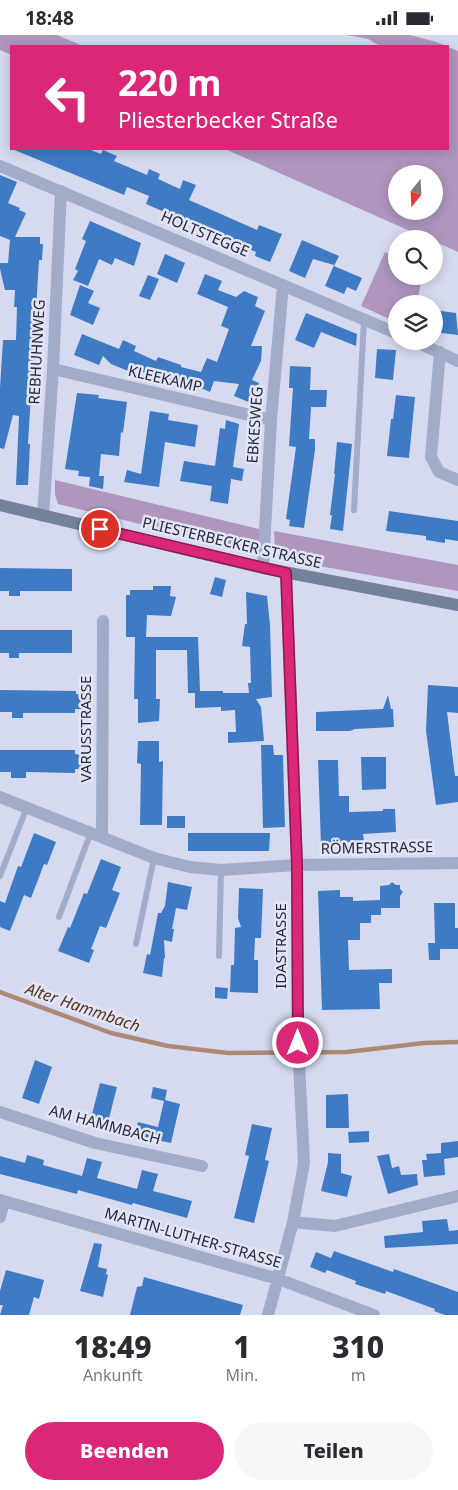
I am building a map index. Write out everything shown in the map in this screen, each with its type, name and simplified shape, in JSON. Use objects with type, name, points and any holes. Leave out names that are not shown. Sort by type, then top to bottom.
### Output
[{"type":"main road","name":"PLIESTERBECKER STRASSE","points":[[0,505],[263,568],[458,605]]},
{"type":"street","name":"HOLTSTEGGE","points":[[0,166],[388,330]]},
{"type":"street","name":"REBHUHNWEG","points":[[43,516],[53,369],[61,191]]},
{"type":"street","name":"EBKESWEG","points":[[263,568],[271,420],[283,285]]},
{"type":"street","points":[[435,350],[458,361]]},
{"type":"street","points":[[440,352],[431,457],[439,472],[458,480]]},
{"type":"street","name":"KLEEKAMP","points":[[53,369],[271,420]]},
{"type":"street","name":"IDASTRASSE","points":[[268,1315],[293,1222],[304,1163],[298,1048],[297,865],[286,573]]},
{"type":"street","name":"VARUSSTRASSE","points":[[97,834],[103,621]]},
{"type":"street","name":"RÖMERSTRASSE","points":[[0,797],[154,858],[190,867],[222,869],[297,865],[458,863]]},
{"type":"street","name":"AM HAMMBACH","points":[[0,1112],[95,1143],[202,1166]]},
{"type":"street","points":[[293,1222],[335,1226],[458,1196]]},
{"type":"street","points":[[0,1217],[2,1201]]},
{"type":"street","name":"MARTIN-LUTHER-STRASSE","points":[[2,1201],[278,1279],[374,1315]]},
{"type":"lane","points":[[354,510],[364,320]]},
{"type":"lane","points":[[0,876],[27,807]]},
{"type":"lane","points":[[58,917],[97,834]]},
{"type":"lane","points":[[136,944],[154,858]]},
{"type":"lane","points":[[219,956],[222,869]]},
{"type":"shaded area","points":[[0,35],[57,35],[81,45],[10,45],[10,55],[0,50]]},
{"type":"shaded area","points":[[347,35],[410,35],[444,45],[378,45],[368,39]]},
{"type":"shaded area","points":[[449,47],[458,51],[458,252],[443,245],[443,230],[408,230],[227,150],[449,150]]},
{"type":"shaded area","points":[[385,252],[388,253],[388,285],[420,285],[419,295],[388,295],[388,318],[361,306]]},
{"type":"shaded area","points":[[55,480],[259,529],[259,547],[255,552],[58,504],[55,495]]},
{"type":"shaded area","points":[[274,531],[458,565],[458,591],[280,559],[275,555]]},
{"type":"building","points":[[14,150],[91,150],[101,154],[103,150],[117,156],[114,161],[147,175],[149,169],[160,174],[158,179],[180,189],[183,180],[196,185],[189,200],[257,230],[259,225],[282,234],[270,262],[255,256],[256,252],[146,204],[149,196],[127,187],[124,195]]},
{"type":"building","points":[[0,175],[17,182],[8,203],[26,213],[15,237],[40,237],[40,244],[43,244],[42,260],[39,260],[28,444],[30,444],[28,485],[16,485],[19,416],[13,415],[4,449],[0,448],[0,388],[3,340],[16,340],[17,307],[14,307],[15,290],[5,290],[0,269],[0,263],[8,263],[10,240],[0,236]]},
{"type":"building","points":[[90,221],[141,243],[134,266],[115,258],[112,265],[99,259],[88,286],[73,280],[78,271],[75,269],[86,241],[82,239]]},
{"type":"building","points":[[302,240],[339,256],[334,266],[362,278],[356,291],[347,287],[344,294],[325,286],[334,265],[313,259],[305,278],[289,271]]},
{"type":"building","points":[[165,254],[185,263],[177,283],[157,274]]},
{"type":"building","points":[[205,274],[222,281],[218,290],[236,297],[244,291],[258,297],[255,306],[265,311],[251,346],[262,346],[261,361],[252,380],[259,383],[251,403],[234,396],[239,384],[214,381],[210,392],[190,383],[189,387],[137,370],[133,373],[111,364],[103,356],[99,365],[74,355],[82,334],[119,349],[123,340],[136,346],[134,351],[156,361],[158,357],[181,365],[181,367],[201,372],[207,358],[217,362],[229,329],[221,326],[228,307],[197,294]]},
{"type":"building","points":[[148,275],[159,279],[150,300],[139,296]]},
{"type":"building","points":[[80,285],[94,291],[88,303],[100,308],[93,325],[70,315]]},
{"type":"building","points":[[443,311],[456,313],[458,335],[443,333]]},
{"type":"building","points":[[306,313],[357,334],[356,346],[321,332],[314,348],[295,340]]},
{"type":"building","points":[[377,349],[396,350],[393,380],[375,378]]},
{"type":"building","points":[[290,366],[311,367],[310,390],[327,390],[326,407],[311,407],[309,439],[315,439],[315,450],[304,528],[289,526],[290,520],[286,519],[296,447],[289,446],[293,388],[289,388]]},
{"type":"building","points":[[77,393],[99,395],[98,398],[127,402],[123,433],[121,432],[119,456],[101,454],[99,476],[104,476],[103,489],[89,486],[90,477],[78,476],[79,471],[65,469]]},
{"type":"building","points":[[396,395],[415,397],[409,458],[387,456]]},
{"type":"building","points":[[150,411],[169,414],[168,420],[198,425],[195,447],[165,442],[159,487],[124,482],[127,470],[141,474]]},
{"type":"building","points":[[226,420],[239,424],[233,467],[244,469],[242,481],[231,479],[228,504],[210,501],[212,486],[180,481],[184,461],[215,466],[220,428],[225,429]]},
{"type":"building","points":[[337,442],[352,444],[343,531],[330,529]]},
{"type":"building","points":[[389,511],[458,521],[458,541],[445,539],[445,543],[426,540],[426,536],[386,531]]},
{"type":"building","points":[[0,568],[72,569],[72,591],[20,591],[20,596],[9,596],[9,591],[0,591]]},
{"type":"building","points":[[215,577],[226,580],[222,597],[210,594]]},
{"type":"building","points":[[153,586],[171,586],[170,596],[176,597],[171,616],[147,615],[146,637],[198,637],[200,691],[249,693],[248,683],[251,683],[250,647],[242,646],[245,624],[247,624],[246,592],[267,596],[270,625],[272,697],[256,699],[261,707],[264,741],[228,743],[228,732],[236,732],[235,710],[221,711],[221,707],[195,708],[195,693],[188,693],[187,650],[156,650],[156,699],[160,699],[159,721],[138,723],[138,699],[134,699],[135,637],[126,637],[126,595],[130,595],[130,590],[153,590]]},
{"type":"building","points":[[0,630],[72,630],[72,653],[19,653],[19,658],[9,658],[9,653],[0,653]]},
{"type":"building","points":[[428,685],[458,687],[458,713],[447,712],[455,776],[458,776],[458,802],[436,805],[426,731]]},
{"type":"building","points":[[0,690],[76,691],[76,694],[84,695],[83,709],[75,709],[75,713],[23,713],[23,718],[12,718],[12,712],[0,712]]},
{"type":"building","points":[[388,695],[391,709],[393,709],[394,727],[355,729],[350,731],[316,731],[316,712],[383,709]]},
{"type":"building","points":[[138,741],[159,741],[159,762],[163,761],[162,825],[140,825],[141,764],[137,763]]},
{"type":"building","points":[[261,745],[273,745],[274,755],[283,755],[285,827],[263,828]]},
{"type":"building","points":[[0,750],[75,750],[75,754],[83,755],[83,769],[75,769],[75,773],[26,772],[26,778],[11,778],[11,772],[0,772]]},
{"type":"building","points":[[361,757],[386,757],[386,789],[362,790]]},
{"type":"building","points":[[318,760],[338,760],[339,796],[349,796],[349,812],[395,809],[396,832],[363,834],[364,842],[341,842],[341,844],[321,845]]},
{"type":"building","points":[[167,816],[185,816],[185,828],[167,828]]},
{"type":"building","points":[[34,833],[56,842],[47,865],[44,864],[31,898],[24,895],[10,931],[0,927],[0,901],[5,903],[18,866],[21,867]]},
{"type":"building","points":[[188,833],[270,833],[269,851],[188,851]]},
{"type":"building","points":[[101,859],[121,867],[112,890],[120,893],[106,928],[100,926],[91,949],[94,950],[89,963],[58,951],[68,927],[70,928],[84,893],[87,894]]},
{"type":"building","points":[[168,882],[192,887],[187,910],[176,908],[172,929],[174,929],[172,942],[164,940],[165,958],[162,977],[143,973],[147,954],[150,955],[158,913],[161,913],[165,906]]},
{"type":"building","points":[[392,882],[400,885],[400,889],[403,892],[400,896],[400,908],[381,908],[381,915],[371,915],[371,923],[360,923],[360,940],[348,940],[349,970],[392,969],[392,983],[379,983],[380,1009],[322,1010],[318,891],[340,890],[340,897],[353,897],[353,901],[380,900],[380,886],[389,885]]},
{"type":"building","points":[[239,888],[263,889],[261,938],[255,938],[254,960],[258,960],[258,993],[230,992],[231,965],[234,965],[235,928],[241,927],[238,918]]},
{"type":"building","points":[[434,903],[455,903],[455,928],[458,928],[458,949],[440,949],[440,960],[429,960],[428,943],[435,943]]},
{"type":"building","points":[[215,987],[228,988],[227,999],[215,998]]},
{"type":"building","points":[[35,1060],[52,1067],[39,1104],[22,1098]]},
{"type":"building","points":[[100,1083],[117,1087],[107,1126],[90,1122]]},
{"type":"building","points":[[153,1087],[167,1090],[165,1100],[180,1104],[171,1143],[147,1138],[135,1132],[138,1122],[158,1127],[164,1101],[151,1098]]},
{"type":"building","points":[[348,1094],[349,1128],[326,1128],[326,1095]]},
{"type":"building","points":[[252,1124],[272,1128],[265,1160],[269,1161],[254,1223],[234,1218],[249,1156],[245,1155]]},
{"type":"building","points":[[369,1131],[369,1142],[349,1143],[348,1132]]},
{"type":"building","points":[[458,1141],[458,1157],[444,1159],[445,1175],[424,1177],[422,1160],[427,1160],[426,1154],[441,1153],[441,1143]]},
{"type":"building","points":[[328,1153],[341,1154],[341,1173],[352,1176],[347,1197],[321,1191],[328,1162]]},
{"type":"building","points":[[389,1154],[392,1168],[399,1166],[401,1175],[417,1174],[418,1185],[388,1194],[377,1156]]},
{"type":"building","points":[[27,1155],[44,1160],[43,1165],[82,1176],[87,1158],[102,1162],[97,1178],[137,1189],[142,1170],[158,1174],[153,1191],[192,1201],[187,1218],[78,1190],[77,1194],[0,1174],[0,1156],[25,1163]]},
{"type":"building","points":[[447,1219],[449,1231],[458,1230],[458,1244],[385,1248],[384,1236],[423,1232],[422,1221]]},
{"type":"building","points":[[94,1243],[102,1244],[98,1267],[107,1269],[106,1274],[108,1275],[103,1297],[80,1291]]},
{"type":"building","points":[[334,1251],[393,1272],[394,1269],[458,1292],[458,1315],[445,1315],[434,1311],[435,1309],[386,1291],[385,1294],[355,1284],[356,1281],[327,1270],[325,1273],[310,1267],[316,1252],[331,1258]]},
{"type":"building","points":[[6,1270],[44,1280],[39,1299],[34,1297],[29,1315],[0,1315],[3,1305],[0,1305],[0,1291]]},
{"type":"building","points":[[144,1277],[243,1305],[240,1315],[130,1315],[137,1287],[142,1286]]},
{"type":"waterway","name":"Alter Hammbach","points":[[0,992],[111,1033],[168,1046],[228,1053],[347,1052],[424,1043],[458,1042]]},
{"type":"route","points":[[100,529],[286,573],[297,865],[298,1043]]}]
